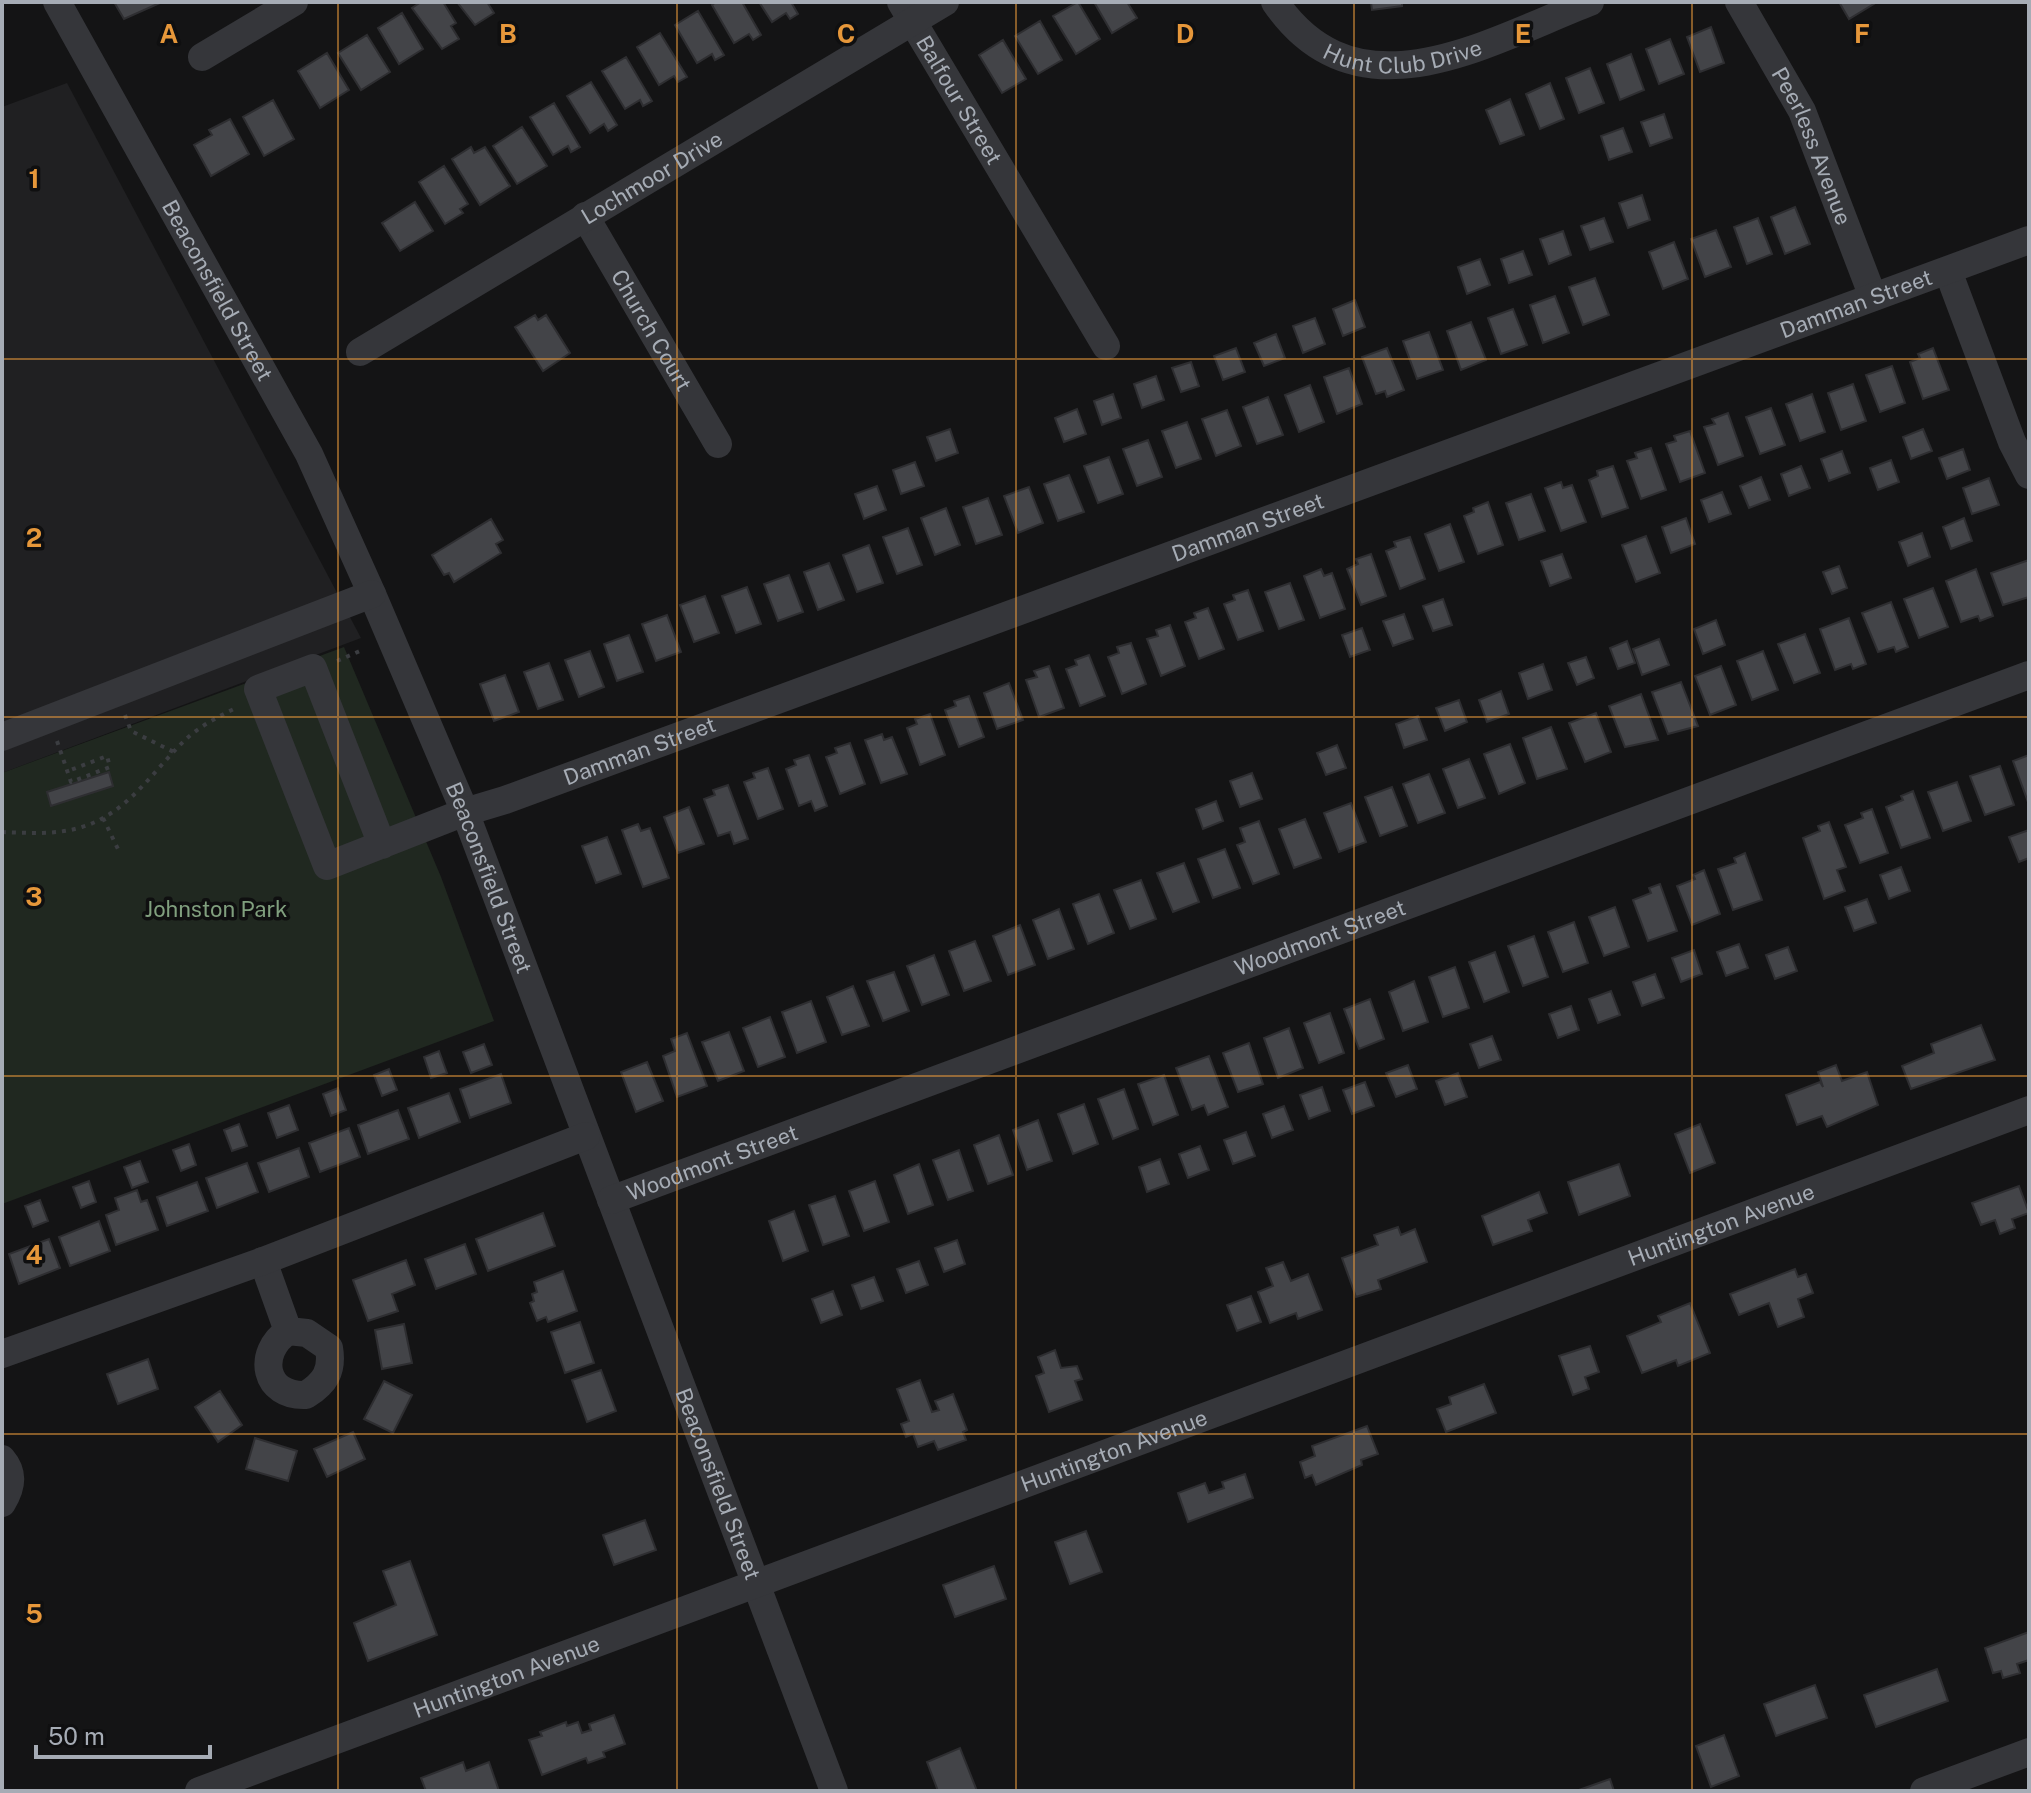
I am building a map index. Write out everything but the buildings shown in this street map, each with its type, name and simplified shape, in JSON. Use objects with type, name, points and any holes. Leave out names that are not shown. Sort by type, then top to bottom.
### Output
[{"type":"street","name":"Beaconsfield Street","points":[[57,2],[309,454],[372,594],[465,812],[834,1791]]},
{"type":"street","points":[[202,57],[294,2]]},
{"type":"street","name":"Lochmoor Drive","points":[[360,352],[585,216],[907,12],[945,2]]},
{"type":"street","name":"Hunt Club Drive","points":[[1275,2],[1302,33],[1323,48],[1369,65],[1401,68],[1438,61],[1590,2]]},
{"type":"street","name":"Peerless Avenue","points":[[1739,2],[1802,111],[1873,297]]},
{"type":"street","name":"Balfour Street","points":[[907,12],[1106,346]]},
{"type":"street","name":"Church Court","points":[[585,216],[718,444]]},
{"type":"street","name":"Damman Street","points":[[261,696],[327,866],[465,812],[535,790],[2029,240]]},
{"type":"street","points":[[1948,271],[2012,442],[2029,475]]},
{"type":"street","points":[[2,737],[372,594]]},
{"type":"street","points":[[269,634],[287,678]]},
{"type":"street","points":[[261,696],[258,689],[313,668],[382,845]]},
{"type":"street","name":"Woodmont Street","points":[[611,1200],[2029,675]]},
{"type":"street","name":"Huntington Avenue","points":[[199,1791],[2029,1110]]},
{"type":"street","points":[[2,1354],[263,1261],[586,1136]]},
{"type":"street","points":[[263,1261],[288,1331]]},
{"type":"street","points":[[2,1459],[11,1471],[10,1485],[2,1503]]},
{"type":"street","points":[[1924,1791],[2029,1752]]},
{"type":"path","points":[[314,672],[360,651]]},
{"type":"path","points":[[2,832],[52,832],[81,827],[103,818],[144,787],[188,738],[204,725],[261,696]]},
{"type":"path","points":[[49,719],[71,782],[110,767],[107,756],[68,771]]},
{"type":"path","points":[[103,818],[118,849]]},
{"type":"shaded area","points":[[67,83],[361,638],[2,773],[2,107]]},
{"type":"green space","name":"Johnston Park","points":[[344,647],[441,877],[494,1021],[2,1204],[2,773]]}]
